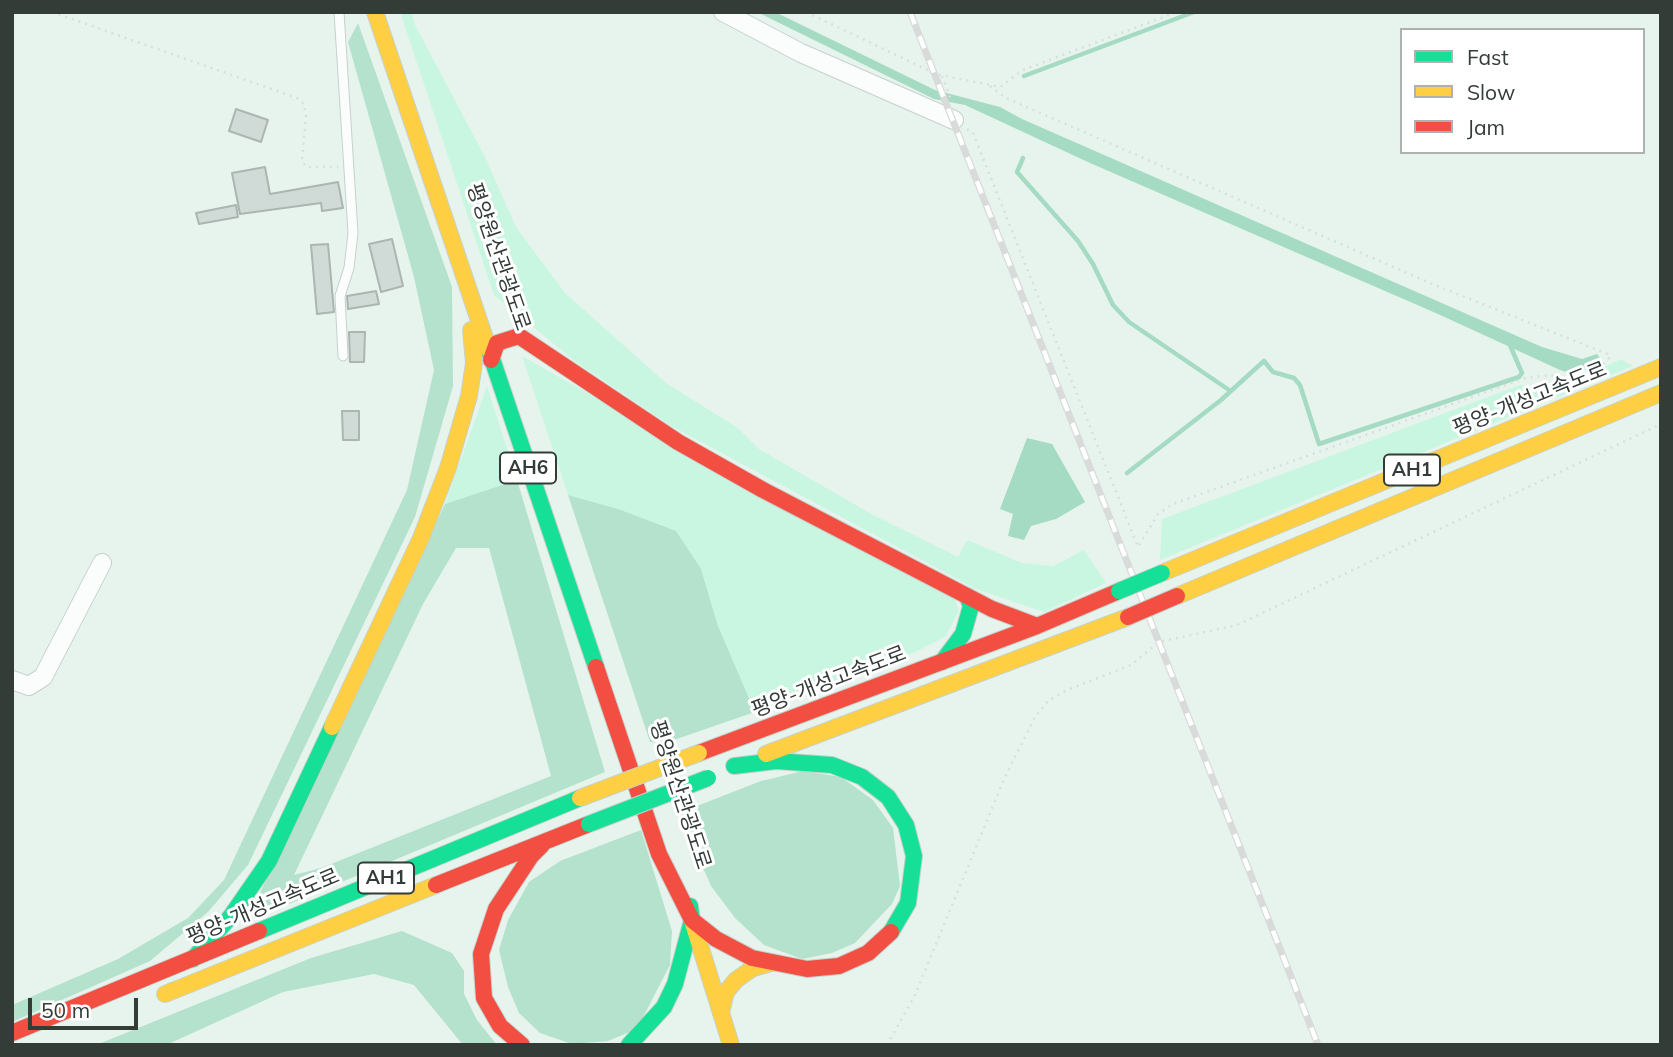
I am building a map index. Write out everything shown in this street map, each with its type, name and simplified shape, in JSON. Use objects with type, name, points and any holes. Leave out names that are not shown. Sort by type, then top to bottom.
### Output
[{"type":"main road","name":"평양원산관광도로","points":[[375,12],[659,854],[692,920]]},
{"type":"main road","name":"평양원산관광도로","points":[[390,12],[467,233]]},
{"type":"main road","points":[[193,959],[231,916],[270,861],[421,538],[448,468],[469,396],[474,363],[469,294]]},
{"type":"main road","name":"평양원산관광도로","points":[[498,321],[507,347]]},
{"type":"main road","points":[[491,360],[498,343],[507,347],[519,337],[678,442],[763,491],[967,596],[1037,626]]},
{"type":"main road","name":"평양-개성고속도로","points":[[12,1033],[580,798],[1037,626],[1661,368]]},
{"type":"main road","name":"평양-개성고속도로","points":[[153,999],[734,766],[1128,617],[1661,393]]},
{"type":"main road","points":[[942,662],[962,634],[971,606],[967,596]]},
{"type":"main road","name":"평양원산관광도로","points":[[644,749],[666,815]]},
{"type":"main road","points":[[692,920],[732,948],[771,963],[807,969],[839,966],[868,953],[892,931],[908,903],[914,872],[906,825],[888,797],[869,782],[848,770],[808,761],[734,766]]},
{"type":"main road","points":[[522,1045],[499,1026],[484,998],[481,954],[489,925],[507,890],[531,856],[546,841]]},
{"type":"main road","name":"평양원산관광도로","points":[[684,868],[692,920]]},
{"type":"main road","points":[[692,920],[731,1045]]},
{"type":"main road","points":[[629,1045],[643,1033],[664,1007],[675,984],[692,920]]},
{"type":"main road","points":[[721,1013],[726,992],[736,979],[753,968],[771,963]]},
{"type":"street","points":[[723,12],[801,53],[954,120]]},
{"type":"street","points":[[12,680],[29,686],[43,677],[102,564]]},
{"type":"lane","points":[[339,12],[353,233],[349,268],[340,296],[343,356]]},
{"type":"path","points":[[52,12],[297,98],[304,104],[302,160],[306,167],[334,168],[348,164]]},
{"type":"path","points":[[806,12],[942,76],[1000,87],[1023,70],[1177,12]]},
{"type":"path","points":[[942,76],[958,118],[954,120],[974,133],[1138,547],[1158,514],[1173,504],[1525,379],[1550,374],[1570,380]]},
{"type":"path","points":[[990,86],[1006,98],[1430,283],[1610,355],[1607,364]]},
{"type":"path","points":[[887,1045],[915,995],[1005,777],[1035,717],[1048,701],[1131,665],[1159,642],[1237,625],[1661,424]]},
{"type":"shaded area","points":[[400,12],[412,12],[414,23],[486,159],[516,227],[565,293],[666,383],[738,428],[759,449],[873,515],[958,557],[967,540],[1022,563],[1053,566],[1084,550],[1106,583],[1044,612],[976,589],[673,427],[576,362],[494,295]]},
{"type":"shaded area","points":[[757,12],[775,12],[935,90],[1000,107],[1542,347],[1582,359],[1597,354],[1605,364],[1573,374],[1560,370],[1090,163],[965,105],[934,99]]},
{"type":"shaded area","points":[[358,23],[452,287],[453,386],[415,517],[248,865],[208,912],[150,961],[12,1022],[12,1005],[118,959],[188,918],[224,880],[407,490],[434,370],[414,277],[348,42]]},
{"type":"shaded area","points":[[522,356],[955,600],[959,611],[945,637],[913,653],[755,712],[718,626],[701,569],[618,509],[568,495]]},
{"type":"shaded area","points":[[1621,359],[1633,366],[1160,560],[1162,519],[1520,385],[1562,387]]},
{"type":"shaded area","points":[[487,386],[517,480],[445,504]]},
{"type":"shaded area","points":[[1027,438],[1052,444],[1085,502],[1056,519],[1031,526],[1024,540],[1008,536],[1013,514],[1000,509]]},
{"type":"shaded area","points":[[517,480],[605,772],[246,922],[445,504]],"holes":[[[456,548],[489,548],[551,776],[321,868],[294,875],[423,604]]]},
{"type":"shaded area","points":[[568,495],[618,509],[676,531],[701,569],[718,626],[755,712],[665,743],[650,742]]},
{"type":"shaded area","points":[[803,771],[841,777],[873,800],[893,828],[900,886],[892,904],[855,943],[832,953],[802,959],[764,945],[735,918],[711,886],[679,813],[761,781]]},
{"type":"shaded area","points":[[641,830],[672,931],[670,965],[637,1029],[608,1041],[572,1044],[540,1033],[519,1013],[508,987],[499,950],[508,920],[529,882],[560,861]]},
{"type":"shaded area","points":[[402,931],[452,953],[464,971],[464,994],[477,1020],[497,1045],[463,1045],[414,985],[374,974],[283,992],[166,1045],[96,1045],[311,958]]},
{"type":"building","points":[[236,109],[268,120],[261,142],[229,131]]},
{"type":"building","points":[[265,167],[270,194],[338,182],[343,208],[322,211],[321,203],[240,214],[232,173]]},
{"type":"building","points":[[236,205],[238,217],[199,224],[196,213]]},
{"type":"building","points":[[392,239],[403,286],[381,292],[369,244]]},
{"type":"building","points":[[328,244],[334,312],[317,314],[311,245]]},
{"type":"building","points":[[376,291],[379,304],[348,309],[347,296]]},
{"type":"building","points":[[349,332],[365,332],[364,362],[350,362]]},
{"type":"building","points":[[342,411],[359,411],[359,440],[343,440]]},
{"type":"waterway","points":[[1024,76],[1194,12]]},
{"type":"waterway","points":[[1023,158],[1017,172],[1078,241],[1093,264],[1113,305],[1129,322],[1229,390]]},
{"type":"waterway","points":[[1127,473],[1221,400],[1264,361],[1273,372],[1294,378],[1300,385],[1319,444],[1519,377],[1522,373],[1509,343]]},
{"type":"railway","points":[[910,12],[1318,1045]]},
{"type":"traffic: fast","points":[[489,350],[596,667]]},
{"type":"traffic: fast","points":[[1119,591],[1162,573]]},
{"type":"traffic: fast","points":[[942,662],[963,634],[971,606],[967,596]]},
{"type":"traffic: fast","points":[[193,959],[231,916],[269,861],[332,727]]},
{"type":"traffic: fast","points":[[734,766],[776,761],[832,765],[862,777],[888,797],[906,825],[914,856],[908,903],[891,932]]},
{"type":"traffic: fast","points":[[589,824],[708,778]]},
{"type":"traffic: fast","points":[[259,931],[580,798]]},
{"type":"traffic: fast","points":[[629,1045],[664,1007],[675,984],[692,920],[690,906]]},
{"type":"traffic: slow","points":[[375,12],[489,350]]},
{"type":"traffic: slow","points":[[332,727],[421,538],[448,468],[469,396],[474,363],[471,330]]},
{"type":"traffic: slow","points":[[1162,573],[1661,367]]},
{"type":"traffic: slow","points":[[1177,596],[1661,393]]},
{"type":"traffic: slow","points":[[766,754],[1128,617]]},
{"type":"traffic: slow","points":[[580,798],[699,753]]},
{"type":"traffic: slow","points":[[165,994],[436,885]]},
{"type":"traffic: slow","points":[[692,920],[731,1045]]},
{"type":"traffic: slow","points":[[721,1013],[726,992],[736,980],[753,968],[771,963]]},
{"type":"traffic: jam","points":[[491,360],[497,343],[519,336],[678,442],[763,490],[992,609],[1037,626]]},
{"type":"traffic: jam","points":[[699,753],[1037,626],[1119,591]]},
{"type":"traffic: jam","points":[[1128,617],[1177,596]]},
{"type":"traffic: jam","points":[[596,667],[659,854],[692,920],[716,939],[752,958],[807,969],[839,966],[868,953],[891,932]]},
{"type":"traffic: jam","points":[[436,885],[589,824]]},
{"type":"traffic: jam","points":[[522,1045],[500,1026],[484,998],[481,954],[496,909],[531,856],[542,845]]},
{"type":"traffic: jam","points":[[12,1033],[259,931]]}]
